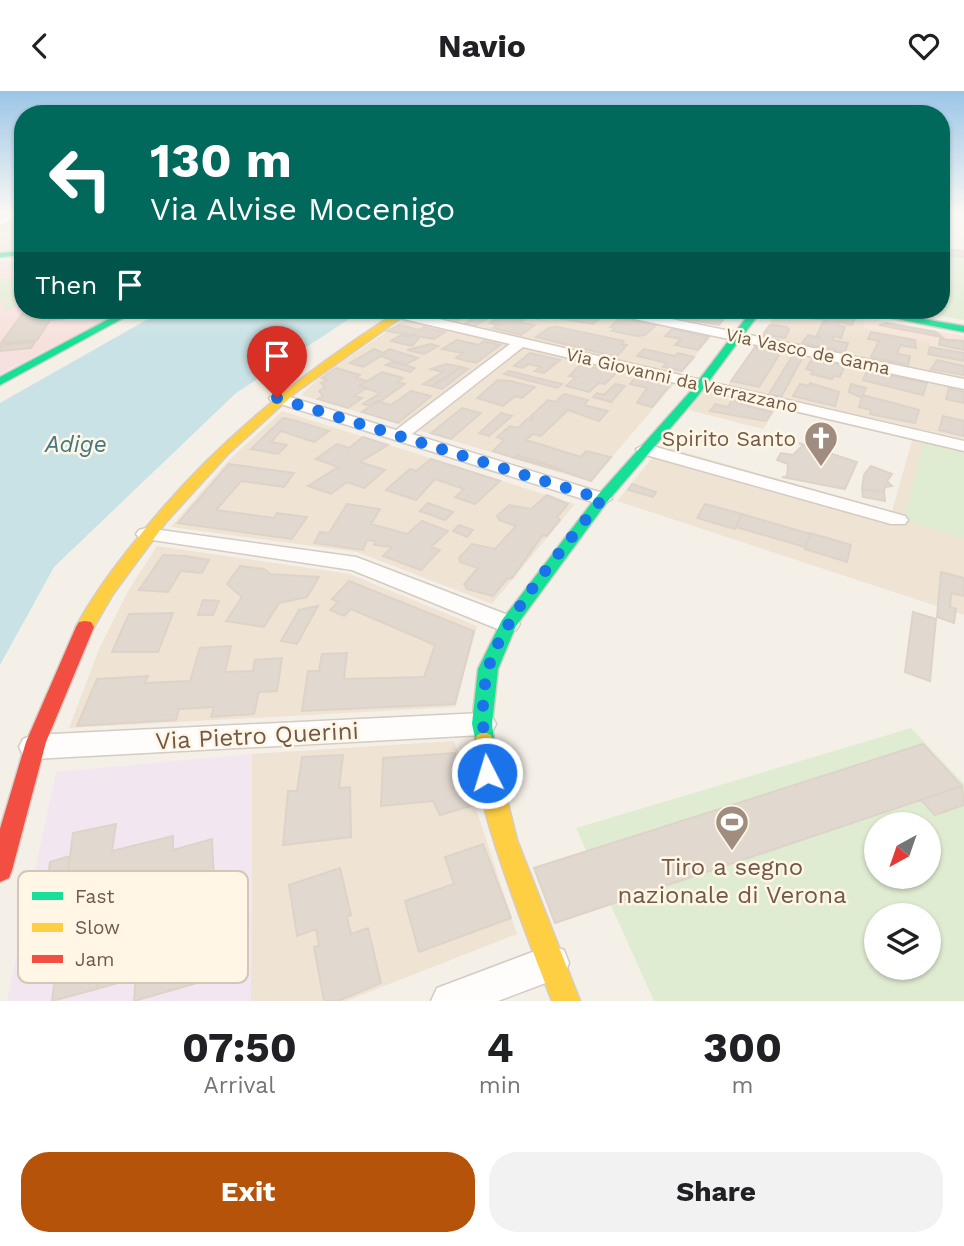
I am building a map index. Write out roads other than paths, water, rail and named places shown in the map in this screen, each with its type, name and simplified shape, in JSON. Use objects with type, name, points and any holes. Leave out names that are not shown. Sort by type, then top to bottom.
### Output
[{"type":"street","points":[[0,382],[116,319]]},
{"type":"street","points":[[0,870],[33,747],[88,619],[146,534],[206,467],[277,398],[359,339],[392,319]]},
{"type":"street","name":"Via Giovanni da Verrazzano","points":[[431,319],[964,446]]},
{"type":"street","name":"Via Vasco de Gama","points":[[653,319],[964,384]]},
{"type":"street","points":[[566,1001],[500,826],[487,773],[482,724],[488,669],[509,624],[602,499],[701,384],[750,319]]},
{"type":"street","points":[[907,319],[964,329]]},
{"type":"street","points":[[400,435],[521,342]]},
{"type":"street","points":[[277,398],[602,499]]},
{"type":"street","points":[[645,449],[898,520]]},
{"type":"street","points":[[146,534],[356,564],[509,624]]},
{"type":"street","name":"Via Pietro Querini","points":[[33,747],[482,724]]},
{"type":"street","points":[[450,1001],[551,963]]},
{"type":"water","name":"Adige","points":[[148,319],[349,319],[236,393],[54,567],[0,665],[0,403]]},
{"type":"place","name":"Spirito Santo","points":[[821,468]]},
{"type":"place","name":"Tiro a segno nazionale di Verona","points":[[732,852]]}]
